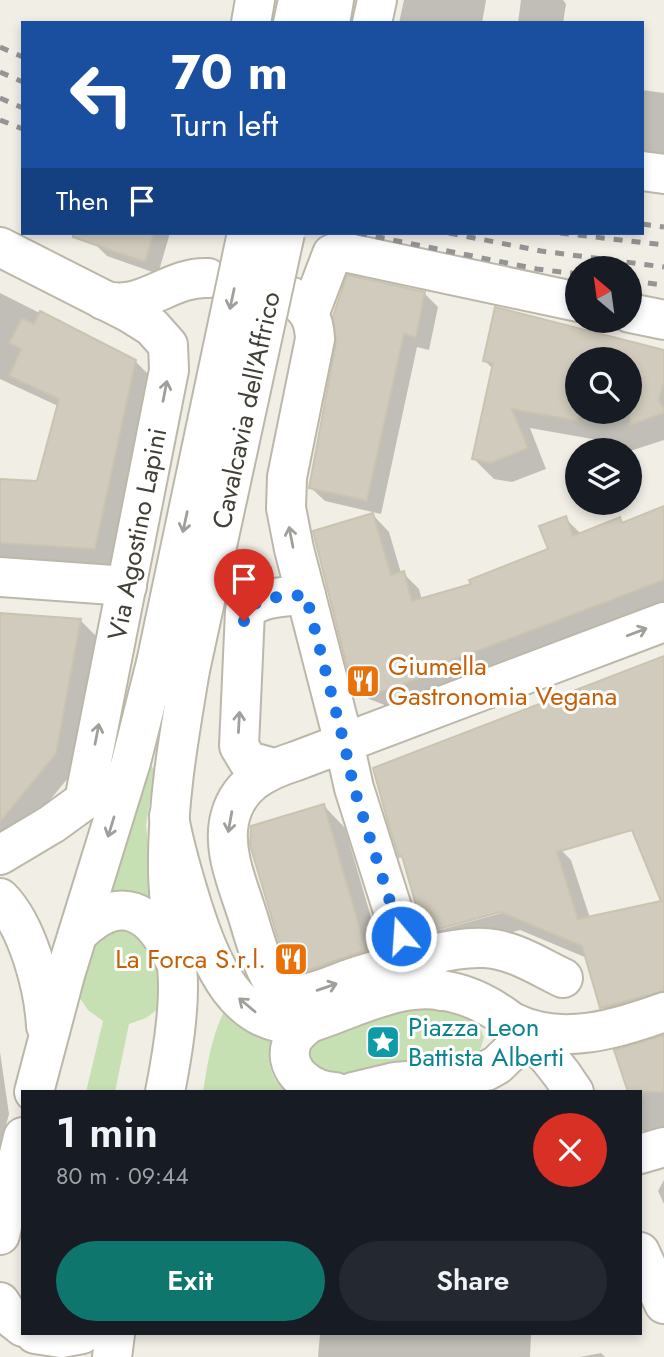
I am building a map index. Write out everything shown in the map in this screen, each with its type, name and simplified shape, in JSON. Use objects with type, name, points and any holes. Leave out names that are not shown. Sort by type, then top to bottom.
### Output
[{"type":"street","points":[[251,21],[255,0]]},
{"type":"street","points":[[293,21],[298,0]]},
{"type":"street","points":[[330,21],[334,0]]},
{"type":"street","points":[[372,21],[377,0]]},
{"type":"street","points":[[644,171],[664,174]]},
{"type":"street","name":"Cavalcavia dell'Affrico","points":[[173,666],[247,235]]},
{"type":"street","name":"Cavalcavia dell'Affrico","points":[[173,666],[284,235]]},
{"type":"street","name":"Via Agostino Lapini","points":[[0,247],[152,327],[163,338],[170,353],[169,370],[84,802]]},
{"type":"street","points":[[442,991],[421,977],[411,961],[354,788],[289,522],[286,490],[315,339],[314,324],[301,305],[332,254],[339,250],[565,299]]},
{"type":"street","points":[[103,300],[122,304],[191,278],[208,278]]},
{"type":"street","points":[[642,315],[664,320]]},
{"type":"street","points":[[0,577],[127,586]]},
{"type":"street","points":[[271,769],[248,761],[239,746],[246,611],[252,605],[271,598],[306,595]]},
{"type":"street","points":[[563,978],[505,951],[484,948],[455,951],[411,961],[302,995],[282,992],[263,961],[232,864],[228,838],[234,805],[253,782],[271,769],[664,622]]},
{"type":"street","points":[[34,1090],[78,934],[131,762],[173,666]]},
{"type":"street","points":[[166,1090],[174,1050],[178,987],[168,887],[169,816],[174,762],[173,666]]},
{"type":"street","points":[[0,855],[84,802],[131,762]]},
{"type":"street","points":[[169,816],[180,869],[204,942],[230,990],[246,1006],[276,1023],[285,1025],[309,1023],[406,991],[442,991],[465,996],[483,1003],[517,1028],[552,1060],[573,1090]]},
{"type":"street","points":[[0,898],[13,917],[34,964],[45,1013],[46,1044]]},
{"type":"street","points":[[78,934],[108,912],[129,910],[140,914],[158,929],[177,964]]},
{"type":"street","points":[[517,1028],[566,1034],[623,1027],[664,1012]]},
{"type":"street","points":[[309,1023],[298,1032],[291,1045],[293,1066],[303,1080],[322,1090]]},
{"type":"street","points":[[361,1090],[395,1082],[458,1077],[486,1071],[497,1065],[517,1028]]},
{"type":"street","points":[[458,1077],[497,1090]]},
{"type":"street","points":[[0,1235],[21,1146]]},
{"type":"street","points":[[642,1153],[664,1147]]},
{"type":"street","points":[[642,1256],[664,1304]]},
{"type":"street","points":[[0,1302],[9,1316],[21,1325]]},
{"type":"street","points":[[42,1335],[61,1338],[77,1335]]},
{"type":"street","points":[[112,1357],[115,1335]]},
{"type":"green space","points":[[145,760],[155,770],[146,825],[153,898],[106,893]]},
{"type":"green space","points":[[127,929],[164,953],[158,1009],[146,1018],[129,1024],[115,1090],[86,1090],[103,1021],[88,1010],[79,997],[83,950],[110,931]]},
{"type":"green space","points":[[433,1003],[476,1020],[484,1037],[479,1054],[450,1060],[422,1060],[340,1075],[324,1072],[309,1061],[308,1043],[316,1033]]},
{"type":"green space","points":[[227,1006],[275,1035],[270,1066],[272,1074],[286,1090],[203,1090],[214,1037]]},
{"type":"building","points":[[73,235],[153,235],[145,262]]},
{"type":"building","points":[[347,275],[425,292],[416,337],[404,334],[367,501],[309,488],[336,343],[333,316]]},
{"type":"building","points":[[495,307],[565,325],[565,333],[597,333],[664,350],[664,382],[659,400],[664,413],[642,421],[642,347],[565,347],[565,419],[512,409],[528,448],[491,463],[472,459],[493,363],[483,361]]},
{"type":"building","points":[[40,311],[136,360],[95,549],[0,543],[0,479],[37,481],[59,399],[9,376],[21,349],[9,343],[22,318],[34,324]]},
{"type":"building","points":[[664,506],[664,580],[451,661],[454,666],[378,693],[351,683],[313,531],[373,513],[391,575],[404,571],[412,601],[471,584],[469,580],[548,549],[539,526],[566,516],[573,536],[620,517],[622,523]]},
{"type":"building","points":[[0,613],[81,619],[56,754],[0,822]]},
{"type":"building","points":[[664,656],[664,991],[600,1008],[582,946],[500,912],[424,933],[373,768]],"holes":[[[632,830],[661,901],[578,919],[557,852]]]},
{"type":"building","points":[[324,804],[366,950],[293,973],[282,952],[250,845],[251,826]]},
{"type":"building","points":[[664,1035],[664,1092],[627,1090],[614,1050]]},
{"type":"railway","points":[[0,47],[21,56]]},
{"type":"railway","points":[[0,72],[21,81]]},
{"type":"railway","points":[[0,98],[21,107]]},
{"type":"railway","points":[[0,120],[21,128]]},
{"type":"railway","points":[[644,224],[664,227]]},
{"type":"railway","points":[[368,235],[565,272]]},
{"type":"railway","points":[[459,235],[541,251],[664,267]]},
{"type":"railway","points":[[577,235],[664,245]]},
{"type":"railway","points":[[642,282],[664,285]]},
{"type":"place","name":"Giumella Gastronomia Vegana","points":[[363,681]]},
{"type":"place","name":"La Forca S.r.l.","points":[[291,959]]},
{"type":"place","name":"Piazza Leon Battista Alberti","points":[[383,1042]]},
{"type":"route","points":[[244,621],[246,611],[252,605],[271,598],[306,595],[354,788],[401,936]]}]
